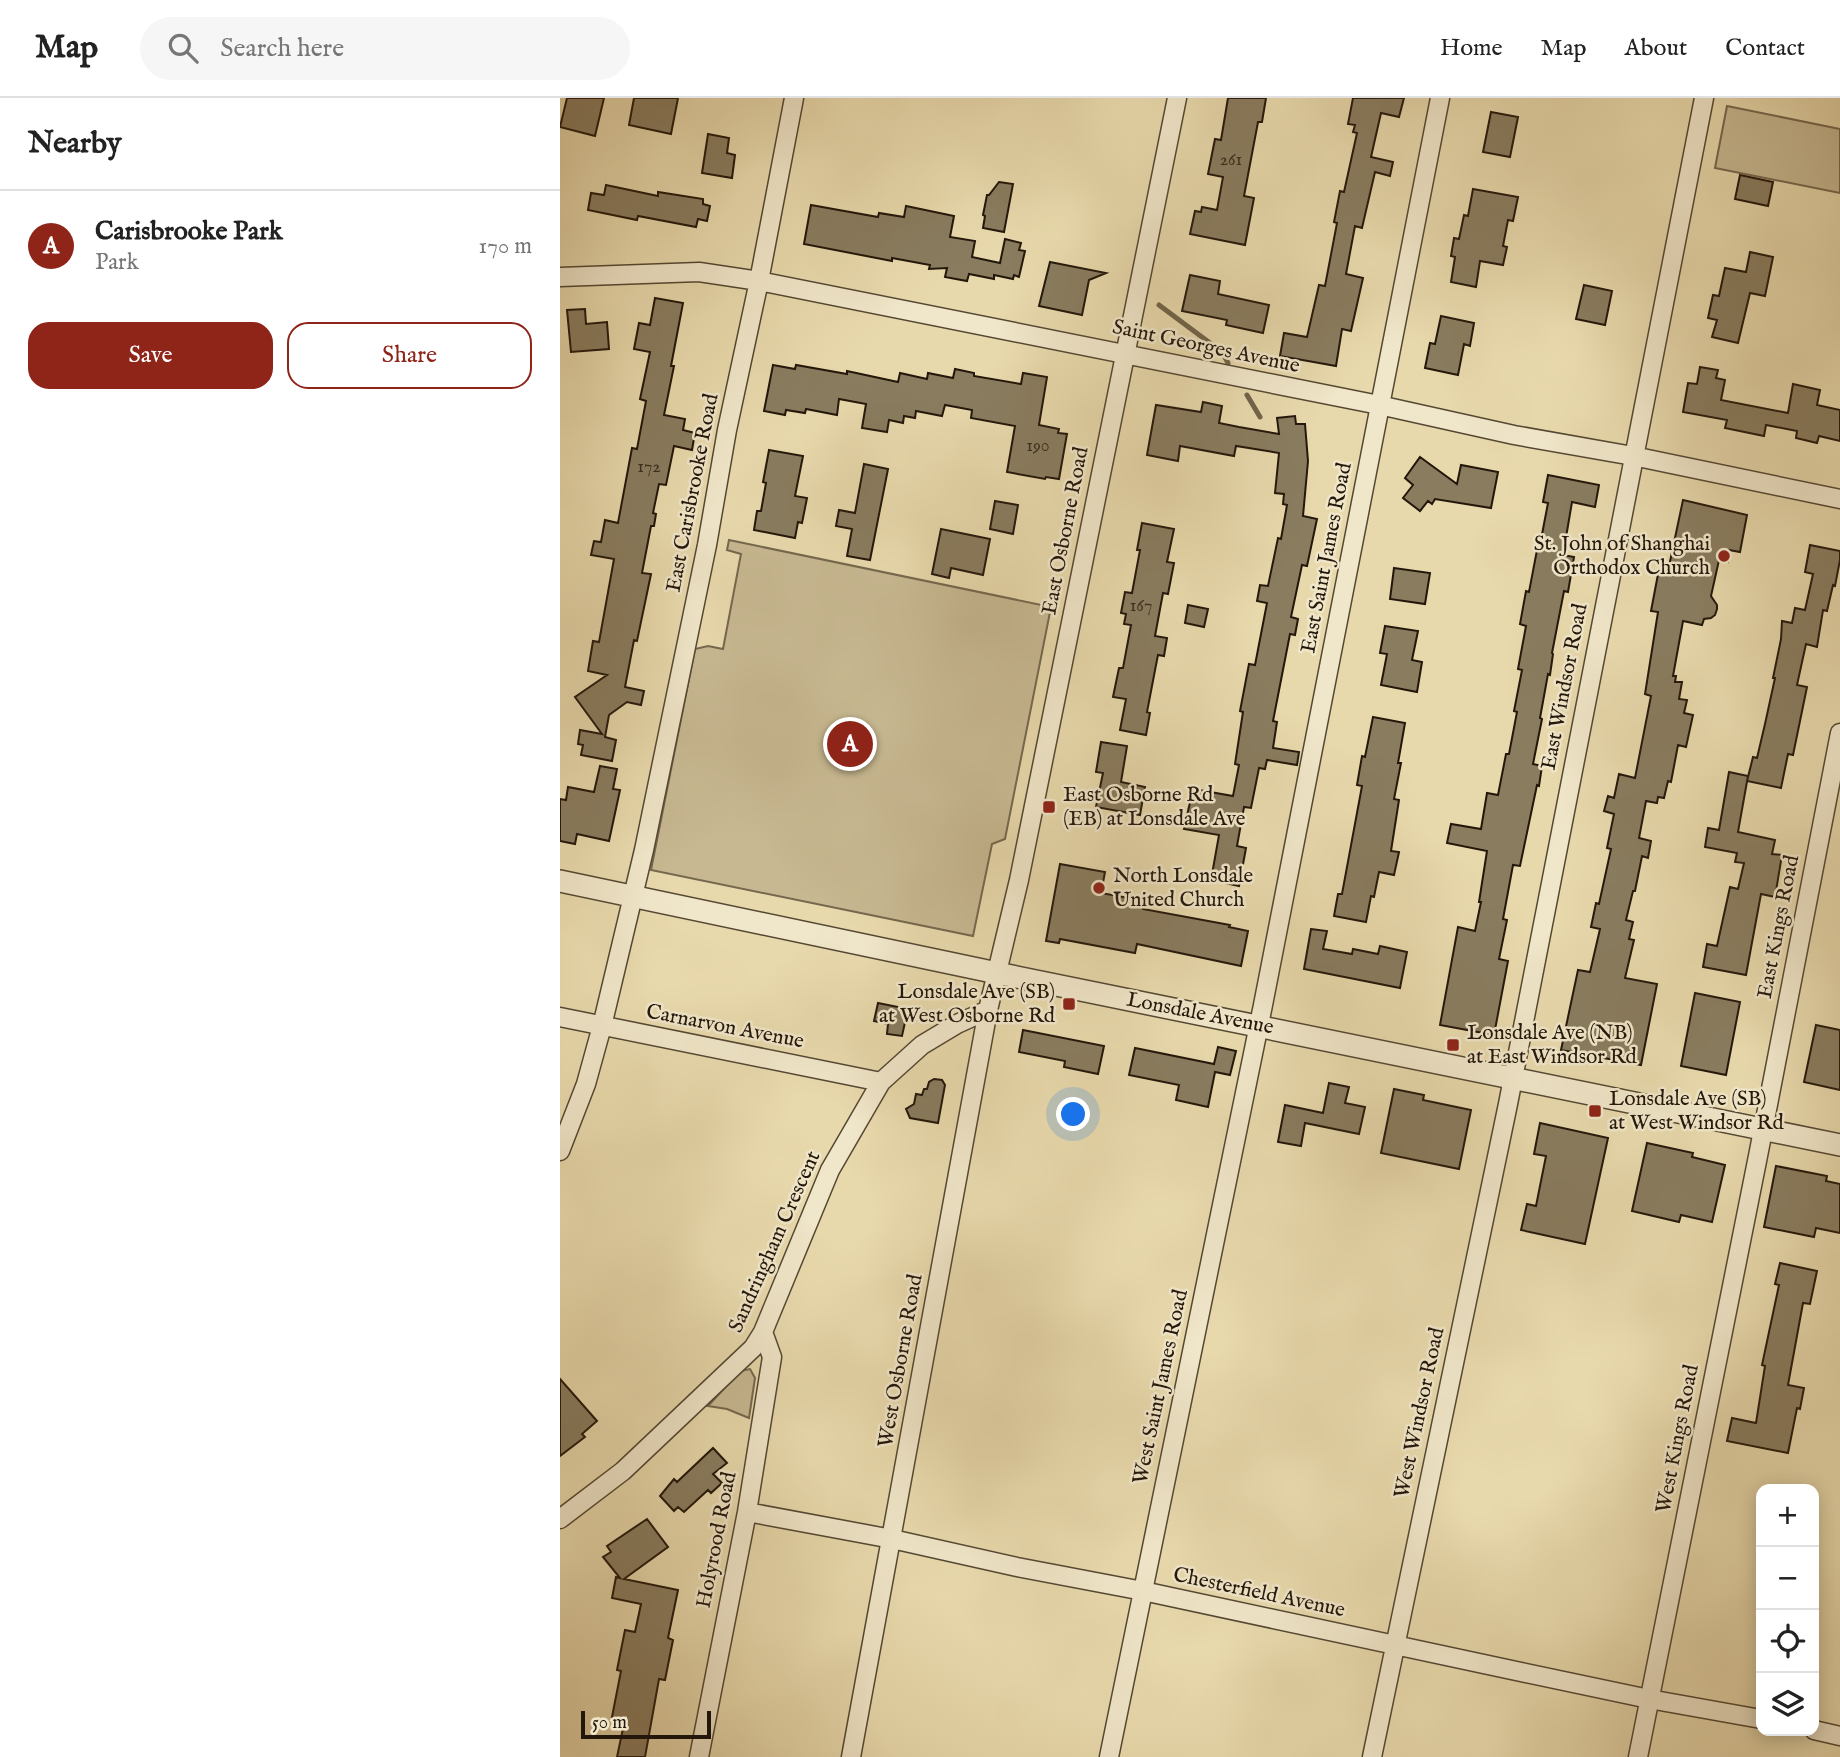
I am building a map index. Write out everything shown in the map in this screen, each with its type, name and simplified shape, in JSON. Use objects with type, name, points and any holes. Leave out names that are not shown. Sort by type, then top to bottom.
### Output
[{"type":"street","name":"East Carisbrooke Road","points":[[560,1151],[586,1084],[602,1026],[646,837],[707,545],[727,430],[794,98]]},
{"type":"street","name":"East Osborne Road","points":[[997,973],[1019,880],[1177,98]]},
{"type":"street","name":"East Saint James Road","points":[[1258,1026],[1440,98]]},
{"type":"street","name":"East Windsor Road","points":[[1513,1079],[1704,98]]},
{"type":"street","name":"Saint Georges Avenue","points":[[560,277],[699,272],[759,281],[1840,499]]},
{"type":"street","name":"East Kings Road","points":[[1763,1129],[1840,733]]},
{"type":"street","name":"Lonsdale Avenue","points":[[560,881],[1840,1145]]},
{"type":"street","name":"West Osborne Road","points":[[851,1757],[997,973]]},
{"type":"street","name":"Sandringham Crescent","points":[[560,1519],[623,1471],[753,1348],[764,1332],[830,1170],[881,1082],[922,1045],[957,1024],[988,1010]]},
{"type":"street","name":"Carnarvon Avenue","points":[[560,1017],[881,1082]]},
{"type":"street","name":"West Saint James Road","points":[[1109,1757],[1258,1026]]},
{"type":"street","name":"West Windsor Road","points":[[1372,1757],[1513,1079]]},
{"type":"street","name":"West Kings Road","points":[[1638,1757],[1763,1129]]},
{"type":"street","name":"Holyrood Road","points":[[699,1757],[747,1512],[772,1357],[764,1332]]},
{"type":"street","name":"Chesterfield Avenue","points":[[747,1512],[1143,1591],[1649,1699],[1756,1718]]},
{"type":"street","points":[[1819,1731],[1840,1736]]},
{"type":"shaded area","points":[[1727,106],[1840,129],[1840,193],[1715,168]]},
{"type":"shaded area","points":[[729,540],[1051,607],[1005,839],[992,844],[973,936],[651,870],[695,649],[708,646],[723,649],[741,554],[727,550]]},
{"type":"shaded area","points":[[750,1369],[755,1378],[749,1418],[727,1409],[708,1406],[740,1371]]},
{"type":"building","points":[[567,98],[604,98],[595,136],[560,127]]},
{"type":"building","points":[[634,98],[678,98],[671,134],[629,125]]},
{"type":"building","points":[[1228,98],[1266,98],[1262,122],[1258,122],[1244,196],[1254,198],[1245,245],[1190,234],[1195,211],[1201,212],[1202,207],[1217,210],[1223,177],[1208,174],[1215,139],[1221,140]]},
{"type":"building","points":[[1353,98],[1404,98],[1399,117],[1381,113],[1371,157],[1393,162],[1390,176],[1375,172],[1362,228],[1355,226],[1346,274],[1363,278],[1351,331],[1342,329],[1336,366],[1280,356],[1284,333],[1307,337],[1319,285],[1325,286],[1340,191],[1344,192],[1357,133],[1353,132],[1355,125],[1348,124]]},
{"type":"building","points":[[1491,112],[1518,117],[1510,157],[1483,152]]},
{"type":"building","points":[[708,134],[729,138],[727,153],[735,155],[732,178],[702,173]]},
{"type":"building","points":[[1740,175],[1773,182],[1768,206],[1735,199]]},
{"type":"building","points":[[999,182],[1013,184],[1004,232],[983,228],[987,195]]},
{"type":"building","points":[[606,185],[658,196],[658,192],[703,199],[703,204],[710,206],[707,221],[698,219],[696,227],[638,216],[637,220],[588,210],[591,193],[604,195]]},
{"type":"building","points":[[1473,189],[1518,197],[1513,221],[1508,220],[1503,265],[1480,261],[1476,287],[1451,282],[1455,257],[1451,256],[1454,238],[1459,239],[1464,215],[1468,216]]},
{"type":"building","points":[[811,205],[878,217],[879,213],[904,217],[906,206],[954,216],[950,237],[975,241],[972,257],[1000,263],[1005,239],[1021,243],[1019,250],[1025,251],[1019,277],[1014,275],[1013,279],[994,275],[994,279],[969,274],[967,281],[945,277],[947,268],[929,269],[930,265],[892,258],[892,261],[804,244]]},
{"type":"building","points":[[1750,252],[1773,257],[1765,296],[1750,293],[1738,343],[1712,337],[1717,320],[1708,318],[1713,295],[1719,296],[1725,268],[1746,272]]},
{"type":"building","points":[[1050,262],[1106,273],[1089,280],[1082,315],[1039,306]]},
{"type":"building","points":[[1190,275],[1220,281],[1218,294],[1269,305],[1263,333],[1226,325],[1227,320],[1182,311]]},
{"type":"building","points":[[1584,285],[1612,291],[1605,325],[1576,319]]},
{"type":"building","points":[[655,298],[683,303],[664,415],[685,419],[683,430],[695,433],[692,450],[674,446],[666,485],[659,484],[653,513],[656,514],[654,526],[651,526],[642,573],[651,574],[625,687],[644,691],[641,705],[627,702],[609,715],[605,737],[616,740],[612,761],[581,755],[583,745],[578,744],[580,730],[602,734],[575,697],[607,675],[588,671],[593,641],[599,642],[614,559],[591,555],[594,541],[601,542],[605,520],[618,523],[632,448],[637,449],[646,401],[640,399],[650,352],[634,349],[639,323],[650,325]]},
{"type":"building","points":[[585,309],[586,324],[607,322],[609,349],[571,352],[567,310]]},
{"type":"building","points":[[1441,316],[1474,323],[1470,346],[1464,344],[1458,375],[1425,368],[1430,343],[1435,344]]},
{"type":"building","points":[[773,365],[795,369],[796,365],[847,374],[847,371],[898,382],[900,373],[927,379],[928,373],[953,378],[955,369],[974,373],[974,376],[1021,384],[1023,373],[1047,377],[1039,425],[1059,429],[1058,433],[1067,434],[1059,479],[1007,472],[1015,426],[971,418],[972,410],[945,405],[942,416],[916,411],[915,418],[904,416],[903,423],[889,420],[887,432],[862,428],[866,404],[839,399],[837,415],[806,409],[805,413],[786,410],[785,415],[764,411]]},
{"type":"building","points":[[1700,367],[1718,370],[1716,378],[1725,380],[1721,400],[1788,413],[1793,384],[1820,390],[1817,405],[1840,410],[1840,441],[1819,436],[1817,443],[1796,438],[1797,431],[1766,425],[1764,436],[1725,428],[1727,420],[1683,412],[1688,383],[1697,384]]},
{"type":"building","points":[[1203,402],[1222,406],[1219,423],[1279,434],[1277,418],[1295,416],[1296,424],[1305,424],[1308,461],[1303,516],[1317,519],[1307,566],[1302,565],[1291,617],[1298,619],[1295,635],[1290,634],[1273,721],[1277,722],[1273,748],[1299,752],[1297,765],[1267,760],[1265,769],[1259,768],[1251,808],[1244,807],[1237,846],[1246,848],[1239,886],[1211,880],[1219,835],[1184,829],[1193,789],[1233,796],[1239,765],[1235,764],[1243,712],[1240,711],[1249,664],[1255,665],[1267,603],[1257,601],[1260,585],[1268,586],[1287,505],[1283,504],[1284,494],[1275,493],[1279,453],[1236,446],[1234,456],[1180,446],[1178,461],[1147,455],[1156,405],[1201,412]]},
{"type":"building","points":[[769,450],[803,456],[795,496],[807,498],[802,523],[798,522],[795,538],[754,530],[757,511],[761,511]]},
{"type":"building","points":[[1420,457],[1457,484],[1461,465],[1498,472],[1491,508],[1435,499],[1432,504],[1428,501],[1420,511],[1403,498],[1413,485],[1405,478]]},
{"type":"building","points":[[864,464],[888,469],[870,560],[847,556],[852,529],[836,526],[839,510],[855,513]]},
{"type":"building","points":[[1548,475],[1599,485],[1595,507],[1572,502],[1563,555],[1574,557],[1568,592],[1564,591],[1540,718],[1542,719],[1533,764],[1542,766],[1539,786],[1537,785],[1520,866],[1513,865],[1503,919],[1507,920],[1499,959],[1508,961],[1494,1035],[1440,1025],[1458,927],[1475,931],[1487,851],[1447,843],[1451,824],[1481,829],[1487,793],[1498,795],[1517,712],[1514,711],[1522,670],[1518,669],[1526,626],[1520,624],[1548,503],[1543,502]]},
{"type":"building","points":[[1683,500],[1747,515],[1740,552],[1729,550],[1728,562],[1719,560],[1711,596],[1717,605],[1715,615],[1704,619],[1702,625],[1683,621],[1673,676],[1676,676],[1675,682],[1682,682],[1679,699],[1687,700],[1684,713],[1693,715],[1686,747],[1678,745],[1671,782],[1668,781],[1664,798],[1658,797],[1657,803],[1646,801],[1639,838],[1651,841],[1648,858],[1642,856],[1626,920],[1633,922],[1629,939],[1634,940],[1625,978],[1657,984],[1641,1065],[1561,1050],[1578,970],[1590,972],[1600,929],[1591,927],[1611,849],[1607,848],[1614,814],[1604,811],[1608,796],[1614,798],[1619,774],[1635,778],[1651,696],[1645,694],[1658,612],[1651,611],[1659,569],[1668,571]]},
{"type":"building","points":[[995,501],[1018,505],[1013,534],[990,529]]},
{"type":"building","points":[[1142,523],[1174,529],[1167,562],[1174,563],[1168,594],[1163,593],[1155,636],[1167,638],[1164,656],[1158,655],[1147,712],[1150,713],[1146,735],[1120,730],[1126,699],[1113,697],[1119,668],[1123,668],[1131,625],[1124,624],[1126,614],[1121,613],[1125,592],[1132,593]]},
{"type":"building","points":[[941,529],[990,539],[983,575],[951,568],[949,578],[932,574]]},
{"type":"building","points":[[1810,545],[1840,551],[1840,560],[1827,611],[1823,610],[1817,647],[1806,644],[1797,685],[1807,687],[1793,755],[1788,754],[1781,788],[1747,781],[1753,757],[1757,758],[1765,724],[1775,678],[1782,621],[1792,623],[1795,608],[1805,610],[1813,574],[1805,572]]},
{"type":"building","points":[[1394,568],[1430,573],[1425,604],[1390,599]]},
{"type":"building","points":[[1188,605],[1208,609],[1204,627],[1185,623]]},
{"type":"building","points":[[1385,626],[1418,631],[1412,660],[1422,662],[1417,692],[1381,685],[1387,654],[1380,653]]},
{"type":"building","points":[[1373,717],[1405,723],[1394,799],[1399,800],[1391,851],[1399,852],[1394,875],[1379,872],[1366,922],[1334,916],[1338,894],[1342,894],[1362,786],[1357,785],[1362,756],[1365,757]]},
{"type":"building","points":[[1101,742],[1127,746],[1121,782],[1145,787],[1140,815],[1096,807],[1103,773],[1096,772]]},
{"type":"building","points":[[600,766],[617,769],[613,789],[620,790],[609,841],[577,834],[575,844],[560,841],[560,799],[566,800],[568,787],[594,792]]},
{"type":"building","points":[[1729,772],[1748,776],[1738,832],[1775,840],[1772,854],[1782,855],[1775,897],[1761,894],[1746,975],[1703,967],[1707,944],[1717,946],[1730,887],[1738,889],[1744,863],[1735,862],[1737,853],[1705,847],[1708,828],[1719,830]]},
{"type":"building","points":[[1060,864],[1105,872],[1101,893],[1145,901],[1143,909],[1230,925],[1229,927],[1248,931],[1241,966],[1137,944],[1135,953],[1060,939],[1059,943],[1046,941]]},
{"type":"building","points":[[1311,929],[1327,931],[1323,949],[1352,954],[1353,949],[1378,954],[1380,946],[1407,952],[1400,988],[1304,969]]},
{"type":"building","points":[[1695,993],[1740,1002],[1726,1075],[1681,1066]]},
{"type":"building","points":[[878,1003],[908,1009],[902,1036],[887,1034],[888,1024],[874,1021]]},
{"type":"building","points":[[1816,1025],[1840,1030],[1840,1090],[1804,1082]]},
{"type":"building","points":[[1023,1030],[1104,1046],[1098,1074],[1064,1067],[1065,1061],[1019,1052]]},
{"type":"building","points":[[1218,1047],[1236,1051],[1230,1075],[1215,1072],[1208,1107],[1176,1100],[1179,1085],[1129,1075],[1135,1048],[1214,1064]]},
{"type":"building","points":[[934,1079],[942,1080],[945,1085],[938,1123],[910,1118],[906,1109],[914,1104],[916,1094],[922,1095],[929,1082]]},
{"type":"building","points":[[1329,1083],[1349,1087],[1345,1103],[1365,1107],[1359,1134],[1305,1123],[1301,1146],[1278,1142],[1285,1105],[1323,1113]]},
{"type":"building","points":[[1394,1089],[1424,1095],[1423,1100],[1471,1110],[1459,1169],[1381,1153]]},
{"type":"building","points":[[1540,1123],[1608,1138],[1585,1244],[1521,1230],[1527,1204],[1536,1206],[1546,1156],[1534,1154]]},
{"type":"building","points":[[1647,1143],[1693,1153],[1692,1157],[1725,1165],[1712,1222],[1681,1215],[1679,1222],[1632,1211]]},
{"type":"building","points":[[1776,1166],[1827,1176],[1826,1181],[1840,1184],[1840,1233],[1816,1228],[1814,1237],[1764,1227]]},
{"type":"building","points":[[1780,1263],[1817,1271],[1810,1304],[1803,1303],[1788,1385],[1804,1388],[1788,1453],[1727,1441],[1732,1418],[1756,1423],[1765,1366],[1762,1365],[1779,1285],[1775,1284]]},
{"type":"building","points":[[560,1379],[597,1421],[582,1434],[585,1437],[560,1456]]},
{"type":"building","points":[[713,1448],[727,1463],[713,1474],[722,1483],[711,1493],[708,1490],[684,1512],[678,1507],[674,1511],[660,1496],[674,1479],[677,1482]]},
{"type":"building","points":[[647,1519],[668,1547],[624,1579],[678,1590],[668,1638],[673,1640],[665,1680],[659,1679],[645,1757],[617,1757],[625,1719],[612,1717],[621,1671],[617,1670],[625,1630],[635,1632],[641,1604],[612,1598],[616,1577],[620,1578],[603,1557],[611,1552],[607,1546]]},
{"type":"waterway","points":[[1159,305],[1222,352],[1228,363]]},
{"type":"waterway","points":[[1247,395],[1260,417]]},
{"type":"place","name":"St. John of Shanghai Orthodox Church","points":[[1724,556]]},
{"type":"place","name":"Carisbrooke Park","points":[[850,744]]},
{"type":"place","name":"East Osborne Rd (EB) at Lonsdale Ave","points":[[1049,807]]},
{"type":"place","name":"North Lonsdale United Church","points":[[1099,888]]},
{"type":"place","name":"Lonsdale Ave (SB) at West Osborne Rd","points":[[1069,1004]]},
{"type":"place","name":"Lonsdale Ave (NB) at East Windsor Rd","points":[[1453,1045]]},
{"type":"place","name":"Lonsdale Ave (SB) at West Windsor Rd","points":[[1595,1111]]}]
